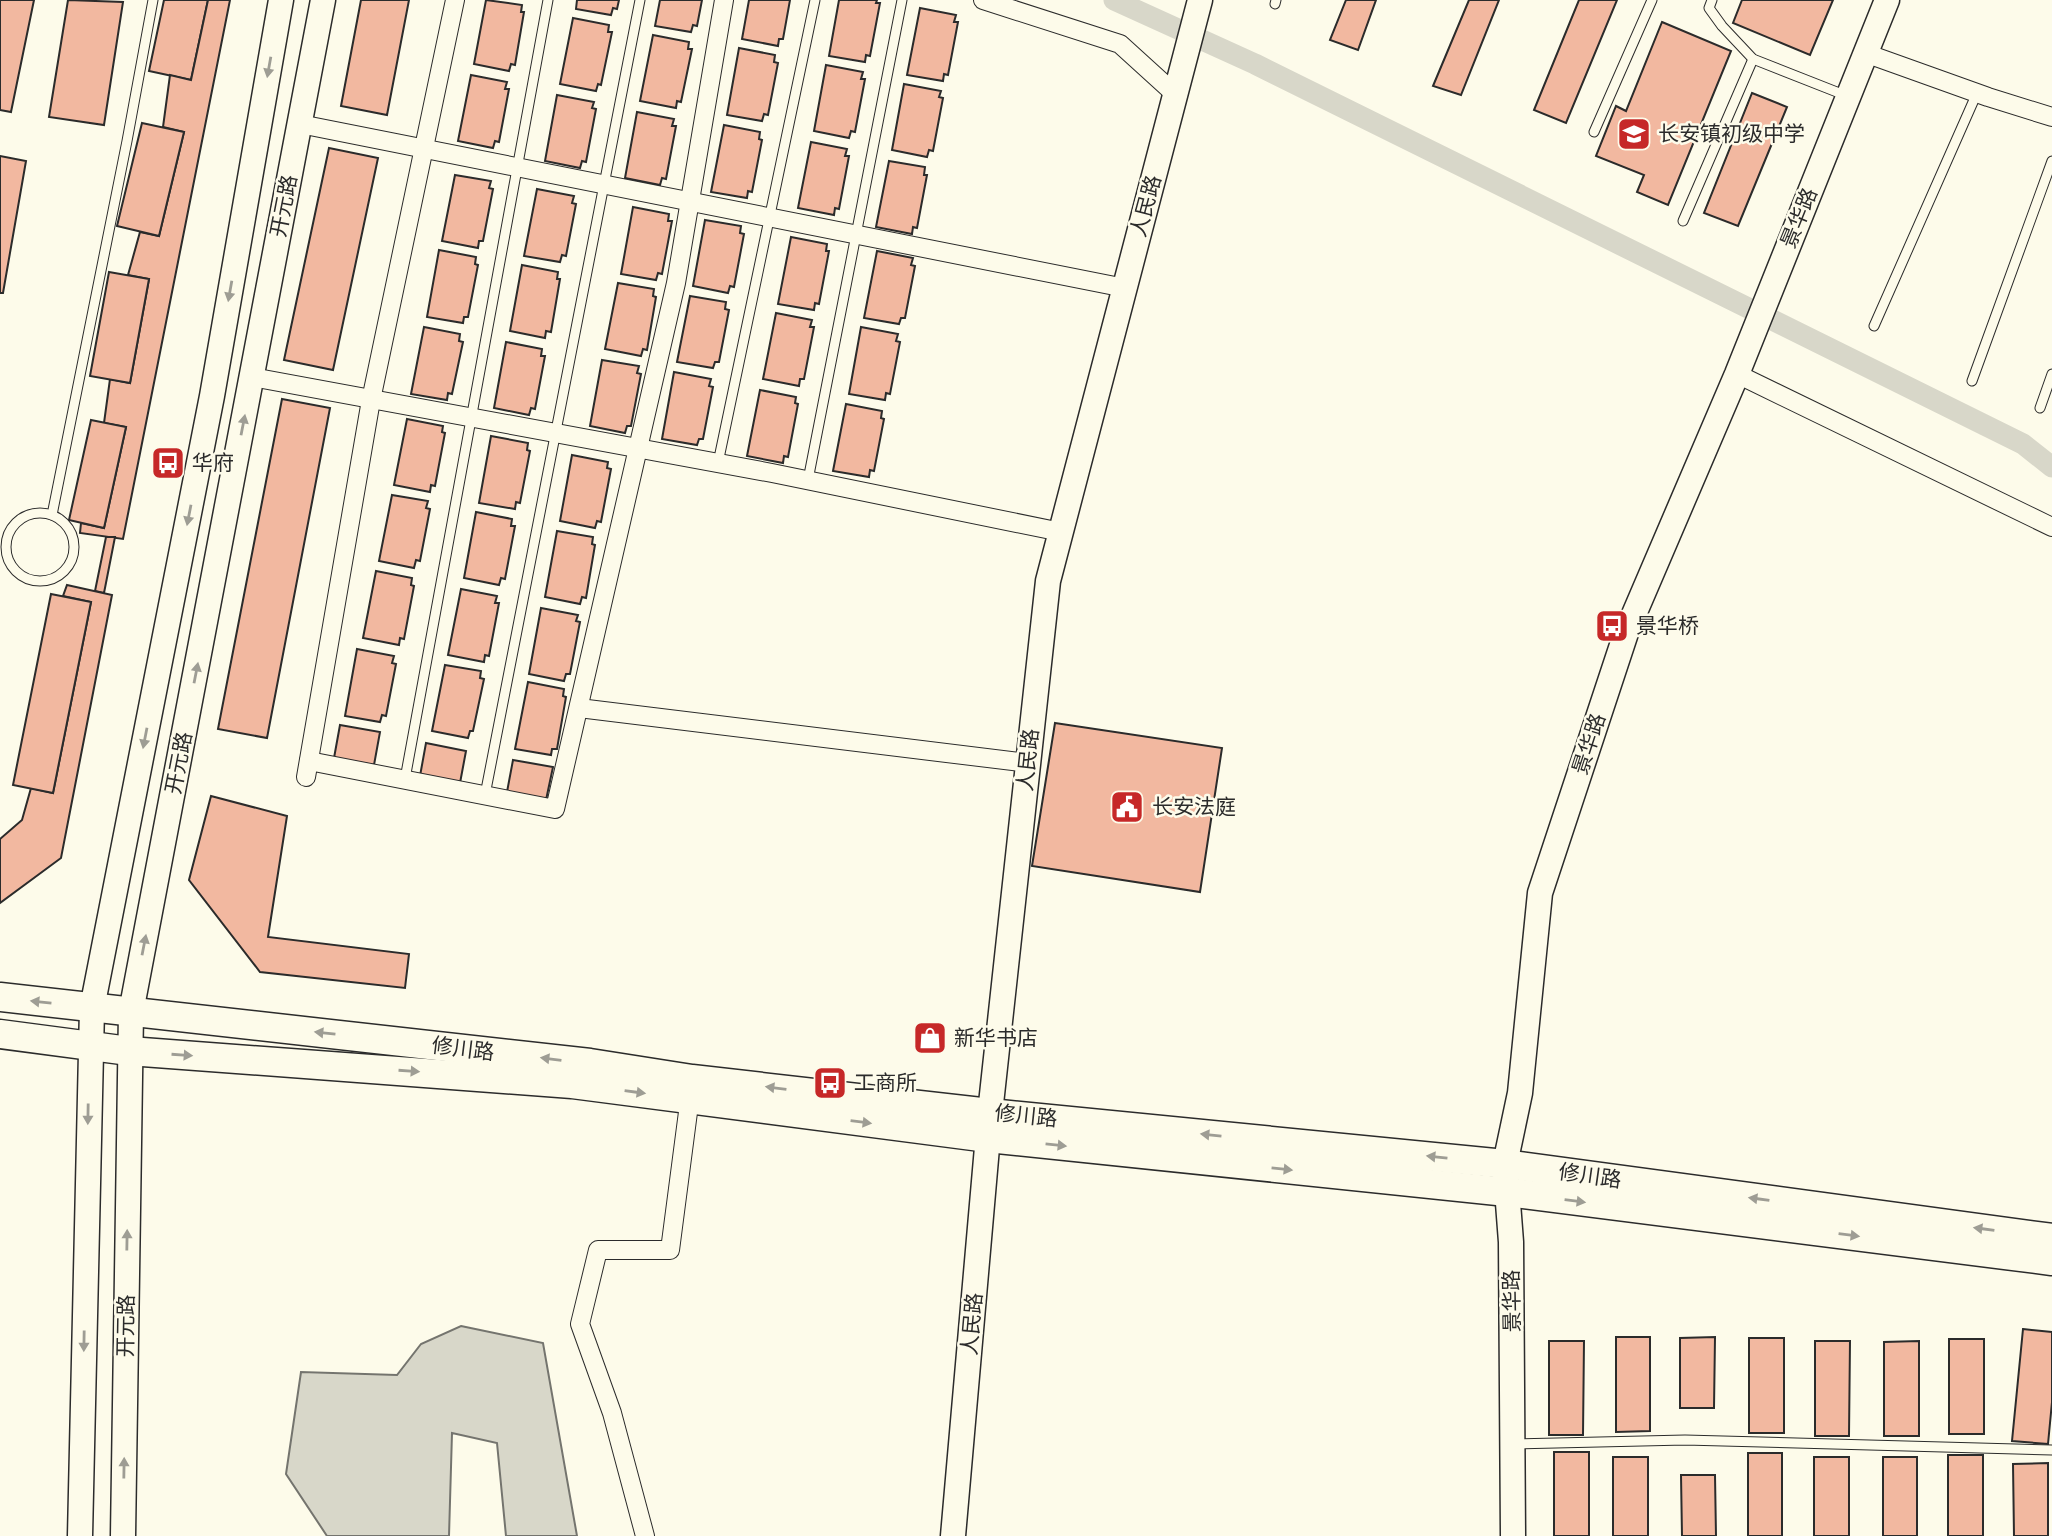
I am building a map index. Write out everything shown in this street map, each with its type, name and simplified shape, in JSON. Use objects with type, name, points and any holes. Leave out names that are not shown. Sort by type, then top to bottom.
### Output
[{"type":"main road","name":"修川路","points":[[0,997],[590,1063],[691,1089]]},
{"type":"main road","name":"修川路","points":[[0,1034],[129,1051],[572,1084],[691,1089],[2052,1261]]},
{"type":"main road","name":"修川路","points":[[989,1125],[1505,1164],[2052,1238]]},
{"type":"street","name":"开元路","points":[[80,1536],[92,1008],[210,409],[281,0]]},
{"type":"street","name":"开元路","points":[[123,1536],[131,1012],[323,0]]},
{"type":"street","points":[[455,0],[371,400],[308,769],[405,779],[555,808],[676,283],[724,0]]},
{"type":"street","points":[[984,0],[1120,44],[1177,88]]},
{"type":"street","name":"人民路","points":[[953,1536],[989,1125],[1048,581],[1200,0]]},
{"type":"street","name":"景华路","points":[[1513,1536],[1511,1242],[1505,1164],[1520,1093],[1540,893],[1626,633],[1737,373],[1887,0]]},
{"type":"street","points":[[1866,53],[2052,117]]},
{"type":"street","points":[[300,124],[1125,288]]},
{"type":"street","points":[[1737,373],[2052,527]]},
{"type":"street","points":[[252,377],[808,480],[1061,532]]},
{"type":"street","points":[[579,708],[1028,763]]},
{"type":"street","points":[[645,1536],[611,1413],[580,1324],[598,1250],[670,1250],[691,1089]]},
{"type":"lane","points":[[52,516],[153,0]]},
{"type":"lane","points":[[405,779],[548,0]]},
{"type":"lane","points":[[485,795],[640,0]]},
{"type":"lane","points":[[718,463],[815,0]]},
{"type":"lane","points":[[808,480],[902,0]]},
{"type":"lane","points":[[1594,132],[1652,0]]},
{"type":"lane","points":[[1712,0],[1709,8],[1716,18],[1754,59],[1848,97]]},
{"type":"lane","points":[[1683,221],[1754,59]]},
{"type":"lane","points":[[1874,326],[1976,93]]},
{"type":"lane","points":[[1972,381],[2052,161]]},
{"type":"lane","points":[[2040,408],[2052,374]]},
{"type":"lane","points":[[35,513],[52,516],[66,525],[72,534],[72,557],[59,576],[48,580],[26,579],[10,564],[6,543],[9,532],[25,516],[35,513]]},
{"type":"lane","points":[[1513,1444],[1685,1440],[2052,1450]]},
{"type":"shaded area","points":[[461,1326],[543,1343],[577,1536],[506,1536],[497,1443],[452,1433],[449,1536],[327,1536],[286,1474],[301,1372],[397,1375],[421,1344]]},
{"type":"building","points":[[0,0],[34,0],[11,112],[0,110]]},
{"type":"building","points":[[68,0],[123,2],[104,125],[49,117]]},
{"type":"building","points":[[164,0],[208,0],[191,80],[149,71]]},
{"type":"building","points":[[208,0],[230,0],[123,539],[80,533],[81,523],[104,528],[126,427],[104,423],[110,379],[130,383],[149,279],[128,275],[140,232],[159,236],[184,132],[163,127],[170,75],[191,80]]},
{"type":"building","points":[[361,0],[409,0],[387,115],[341,106]]},
{"type":"building","points":[[486,0],[522,5],[521,12],[524,12],[515,65],[511,64],[509,71],[474,64]]},
{"type":"building","points":[[577,0],[619,0],[617,9],[613,8],[611,15],[576,9]]},
{"type":"building","points":[[660,0],[702,0],[697,26],[693,25],[691,32],[655,26]]},
{"type":"building","points":[[749,0],[790,0],[783,39],[779,39],[778,46],[742,39]]},
{"type":"building","points":[[839,0],[877,0],[876,3],[880,3],[870,56],[866,55],[865,62],[829,56]]},
{"type":"building","points":[[1346,0],[1376,0],[1358,50],[1330,40]]},
{"type":"building","points":[[1469,0],[1499,0],[1461,95],[1433,86]]},
{"type":"building","points":[[1579,0],[1617,0],[1566,123],[1534,110]]},
{"type":"building","points":[[1742,0],[1833,0],[1810,55],[1733,23]]},
{"type":"building","points":[[920,8],[956,15],[954,22],[958,22],[948,75],[944,74],[943,81],[907,75]]},
{"type":"building","points":[[573,18],[609,25],[608,32],[612,32],[601,85],[598,84],[596,91],[560,84]]},
{"type":"building","points":[[1662,22],[1731,51],[1668,205],[1637,192],[1644,175],[1596,156],[1616,106],[1626,111]]},
{"type":"building","points":[[653,35],[689,42],[688,49],[692,49],[681,102],[677,101],[676,108],[640,101]]},
{"type":"building","points":[[739,48],[775,55],[774,62],[778,63],[768,115],[764,114],[762,121],[727,115]]},
{"type":"building","points":[[826,65],[863,72],[861,79],[865,79],[855,132],[851,131],[849,138],[814,131]]},
{"type":"building","points":[[471,75],[507,82],[505,89],[509,89],[499,142],[495,141],[493,148],[458,141]]},
{"type":"building","points":[[904,84],[941,91],[939,97],[943,98],[933,151],[929,150],[927,157],[892,150]]},
{"type":"building","points":[[1752,93],[1787,107],[1738,226],[1704,213]]},
{"type":"building","points":[[557,95],[594,102],[592,108],[596,109],[586,162],[582,161],[580,168],[545,161]]},
{"type":"building","points":[[637,112],[674,119],[672,126],[676,126],[666,179],[662,178],[660,185],[625,178]]},
{"type":"building","points":[[142,123],[184,132],[159,236],[117,226]]},
{"type":"building","points":[[724,125],[760,132],[759,139],[762,140],[752,192],[748,191],[747,198],[711,192]]},
{"type":"building","points":[[811,142],[847,149],[845,156],[849,156],[839,209],[835,208],[834,215],[798,208]]},
{"type":"building","points":[[329,148],[378,158],[333,370],[284,360]]},
{"type":"building","points":[[0,156],[26,161],[3,293],[0,293]]},
{"type":"building","points":[[889,161],[925,167],[924,175],[927,175],[917,228],[913,227],[912,234],[876,227]]},
{"type":"building","points":[[455,175],[491,181],[489,188],[493,189],[483,241],[479,241],[478,248],[442,241]]},
{"type":"building","points":[[537,189],[574,196],[572,203],[576,204],[566,256],[562,255],[560,262],[524,256]]},
{"type":"building","points":[[633,207],[669,214],[668,221],[672,221],[662,274],[658,273],[656,280],[621,274]]},
{"type":"building","points":[[705,220],[741,226],[740,233],[744,234],[734,287],[730,286],[728,293],[693,286]]},
{"type":"building","points":[[791,237],[827,244],[826,251],[829,251],[819,304],[815,303],[814,310],[778,304]]},
{"type":"building","points":[[439,250],[476,257],[475,264],[478,265],[468,317],[464,317],[463,323],[427,317]]},
{"type":"building","points":[[877,251],[913,258],[911,265],[915,266],[905,318],[901,318],[899,324],[864,318]]},
{"type":"building","points":[[522,265],[558,272],[557,279],[560,279],[551,332],[546,331],[545,338],[510,331]]},
{"type":"building","points":[[109,272],[149,279],[130,383],[90,376]]},
{"type":"building","points":[[618,283],[654,289],[653,296],[656,297],[647,350],[643,349],[641,356],[605,349]]},
{"type":"building","points":[[690,296],[726,302],[725,309],[729,310],[719,362],[715,362],[713,368],[677,362]]},
{"type":"building","points":[[776,313],[812,320],[810,327],[814,327],[804,379],[800,379],[799,386],[763,379]]},
{"type":"building","points":[[424,327],[460,334],[459,341],[463,342],[452,394],[448,393],[447,400],[411,394]]},
{"type":"building","points":[[861,327],[898,334],[896,341],[900,342],[890,394],[886,393],[885,400],[849,394]]},
{"type":"building","points":[[506,342],[542,349],[541,356],[545,356],[535,409],[531,408],[529,415],[494,408]]},
{"type":"building","points":[[602,360],[639,366],[637,373],[641,374],[631,426],[627,426],[625,433],[590,426]]},
{"type":"building","points":[[674,372],[711,379],[709,386],[713,387],[703,439],[699,439],[697,445],[662,439]]},
{"type":"building","points":[[760,390],[796,397],[795,403],[798,404],[788,457],[784,456],[783,463],[747,456]]},
{"type":"building","points":[[282,399],[330,408],[267,738],[218,729]]},
{"type":"building","points":[[846,404],[882,411],[881,418],[884,419],[874,471],[870,470],[869,477],[833,471]]},
{"type":"building","points":[[407,419],[443,426],[442,432],[445,433],[435,486],[431,485],[430,492],[394,485]]},
{"type":"building","points":[[91,420],[126,427],[104,528],[69,520]]},
{"type":"building","points":[[491,436],[528,443],[527,450],[530,451],[520,503],[516,502],[515,509],[479,503]]},
{"type":"building","points":[[572,455],[608,462],[607,468],[611,469],[601,522],[597,521],[595,528],[560,521]]},
{"type":"building","points":[[392,495],[428,501],[426,508],[430,509],[420,561],[416,560],[414,568],[379,561]]},
{"type":"building","points":[[476,512],[512,519],[511,526],[515,526],[505,579],[501,578],[499,585],[464,578]]},
{"type":"building","points":[[557,531],[593,537],[592,544],[595,545],[586,598],[582,597],[580,604],[545,597]]},
{"type":"building","points":[[106,537],[115,537],[104,593],[95,591]]},
{"type":"building","points":[[376,571],[412,578],[411,585],[414,586],[404,639],[400,638],[399,645],[363,638]]},
{"type":"building","points":[[67,585],[112,595],[61,858],[0,903],[0,839],[22,820],[31,788],[53,793],[91,602],[63,596]]},
{"type":"building","points":[[461,589],[497,596],[495,603],[499,603],[489,656],[485,655],[484,662],[448,655]]},
{"type":"building","points":[[51,594],[91,602],[53,793],[13,785]]},
{"type":"building","points":[[541,608],[578,615],[576,621],[580,622],[570,674],[566,674],[564,681],[529,674]]},
{"type":"building","points":[[357,649],[394,656],[392,663],[396,664],[386,716],[382,715],[380,722],[345,716]]},
{"type":"building","points":[[445,665],[481,671],[480,678],[484,679],[473,731],[470,731],[468,738],[432,731]]},
{"type":"building","points":[[528,682],[564,689],[563,696],[566,697],[557,749],[552,749],[551,755],[515,749]]},
{"type":"building","name":"长安法庭","points":[[1055,723],[1222,748],[1200,892],[1032,866]]},
{"type":"building","points":[[340,725],[380,732],[374,765],[334,758]]},
{"type":"building","points":[[426,743],[466,751],[460,783],[420,776]]},
{"type":"building","points":[[513,760],[553,767],[546,800],[507,792]]},
{"type":"building","points":[[211,796],[287,816],[268,937],[409,954],[405,988],[260,972],[189,880]]},
{"type":"building","points":[[2023,1329],[2052,1332],[2052,1402],[2048,1444],[2012,1441]]},
{"type":"building","points":[[1616,1337],[1650,1337],[1650,1431],[1616,1432]]},
{"type":"building","points":[[1715,1337],[1714,1408],[1680,1408],[1680,1338]]},
{"type":"building","points":[[1749,1338],[1784,1338],[1784,1433],[1749,1433]]},
{"type":"building","points":[[1949,1339],[1984,1339],[1984,1434],[1949,1434]]},
{"type":"building","points":[[1549,1341],[1584,1341],[1583,1435],[1549,1435]]},
{"type":"building","points":[[1815,1341],[1850,1341],[1849,1436],[1815,1436]]},
{"type":"building","points":[[1919,1341],[1919,1436],[1884,1436],[1884,1342]]},
{"type":"building","points":[[1554,1452],[1589,1452],[1589,1536],[1554,1536]]},
{"type":"building","points":[[1748,1453],[1782,1453],[1782,1536],[1748,1536]]},
{"type":"building","points":[[1948,1455],[1983,1455],[1983,1536],[1948,1536]]},
{"type":"building","points":[[1613,1457],[1648,1457],[1648,1536],[1613,1536]]},
{"type":"building","points":[[1814,1457],[1849,1457],[1849,1536],[1814,1536]]},
{"type":"building","points":[[1883,1457],[1917,1457],[1917,1536],[1883,1536]]},
{"type":"building","points":[[2048,1463],[2048,1536],[2014,1536],[2013,1464]]},
{"type":"building","points":[[1681,1475],[1715,1475],[1716,1536],[1682,1536]]},
{"type":"waterway","points":[[1114,0],[1255,64],[2023,444],[2052,467]]},
{"type":"place","name":"长安镇初级中学","points":[[1634,134]]},
{"type":"place","name":"华府","points":[[168,463]]},
{"type":"place","name":"景华桥","points":[[1612,626]]},
{"type":"place","name":"长安法庭","points":[[1127,807]]},
{"type":"place","name":"新华书店","points":[[930,1038]]},
{"type":"place","name":"工商所","points":[[830,1083]]}]
